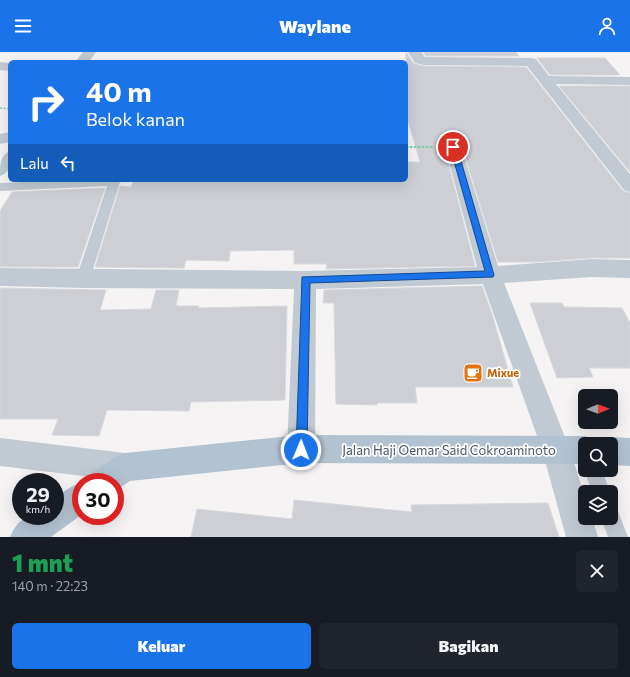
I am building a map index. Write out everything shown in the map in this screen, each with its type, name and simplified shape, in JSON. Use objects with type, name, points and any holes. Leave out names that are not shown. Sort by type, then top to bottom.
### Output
[{"type":"main road","name":"Jalan Haji Oemar Said Cokroaminoto","points":[[117,473],[126,467],[301,450],[578,450]]},
{"type":"main road","points":[[618,451],[630,452]]},
{"type":"main road","points":[[26,537],[42,525]]},
{"type":"street","points":[[84,60],[90,52]]},
{"type":"street","points":[[414,52],[420,60],[531,62],[547,80],[630,186]]},
{"type":"street","points":[[547,80],[630,81]]},
{"type":"street","points":[[453,147],[490,275],[556,450],[582,537]]},
{"type":"street","points":[[0,277],[305,280],[490,275],[591,268],[630,269]]},
{"type":"street","points":[[301,450],[305,280]]},
{"type":"street","points":[[0,452],[126,467]]},
{"type":"lane","points":[[0,187],[114,182],[83,279]]},
{"type":"lane","points":[[614,525],[618,537]]},
{"type":"path","points":[[408,147],[453,147]]},
{"type":"building","points":[[406,52],[414,64],[424,66],[526,67],[623,191],[630,193],[630,258],[498,262],[462,147],[459,142],[453,141],[446,142],[444,147],[475,266],[326,269],[327,264],[294,264],[294,250],[230,251],[229,261],[186,260],[184,268],[95,267],[120,186],[131,187],[133,182],[408,182],[408,162],[420,162],[408,121],[408,60],[406,60]]},
{"type":"building","points":[[423,52],[516,52],[519,56],[426,56]]},
{"type":"building","points":[[537,58],[605,58],[620,75],[550,75]]},
{"type":"building","points":[[559,86],[630,86],[630,172]]},
{"type":"building","points":[[105,188],[78,267],[0,267],[0,211],[12,192]]},
{"type":"building","points":[[482,286],[492,314],[513,387],[415,387],[417,403],[377,403],[377,405],[336,404],[334,303],[323,303],[324,290]]},
{"type":"building","points":[[0,288],[106,290],[100,310],[151,309],[156,290],[179,290],[176,306],[199,306],[198,308],[287,306],[285,400],[191,402],[189,411],[107,410],[99,436],[52,435],[58,419],[0,419]]},
{"type":"building","points":[[530,303],[562,303],[564,307],[622,308],[630,323],[630,368],[589,368],[593,377],[557,378]]},
{"type":"building","points":[[294,500],[412,512],[411,505],[548,503],[559,537],[191,537],[197,509],[292,519]]},
{"type":"place","name":"Mixue","points":[[473,373]]},
{"type":"route","points":[[301,450],[305,280],[490,275],[453,147]]}]
